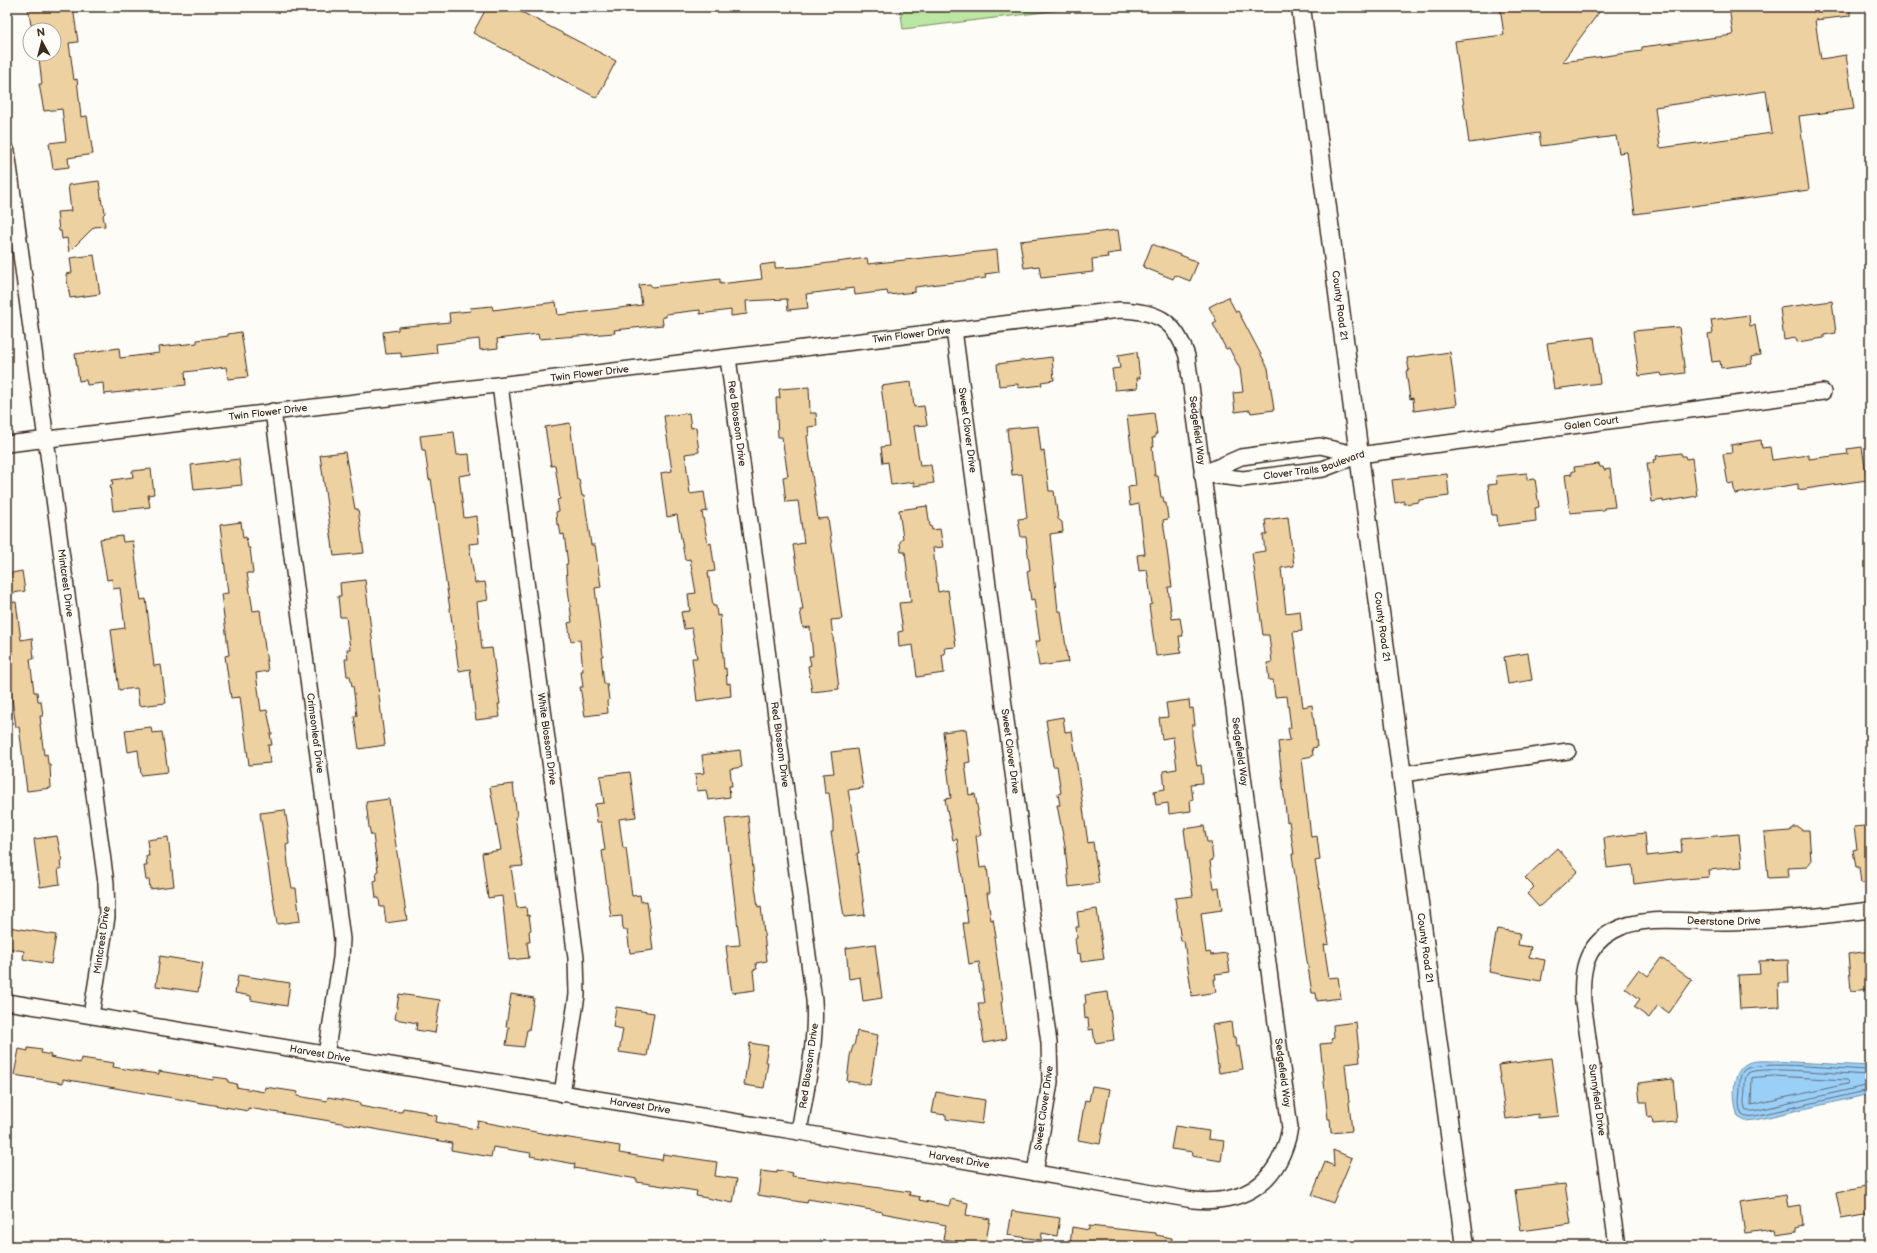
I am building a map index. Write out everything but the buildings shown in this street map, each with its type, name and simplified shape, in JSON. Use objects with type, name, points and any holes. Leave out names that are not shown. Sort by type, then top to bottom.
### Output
[{"type":"street","name":"County Road 21","points":[[1301,7],[1359,455],[1465,1246]]},
{"type":"street","name":"Mintcrest Drive","points":[[7,151],[10,190],[46,439],[108,899],[107,917],[91,1015]]},
{"type":"street","name":"Twin Flower Drive","points":[[7,444],[1119,310],[1138,310],[1151,313],[1169,324]]},
{"type":"street","name":"Sedgefield Way","points":[[1169,324],[1182,342],[1187,356],[1290,1128],[1287,1144],[1276,1167],[1268,1178]]},
{"type":"street","name":"Sweet Clover Drive","points":[[954,330],[1049,1043],[1050,1082],[1035,1173]]},
{"type":"street","name":"Red Blossom Drive","points":[[728,358],[814,1000],[815,1021],[813,1048],[799,1132]]},
{"type":"street","name":"White Blossom Drive","points":[[500,385],[576,958],[577,995],[562,1094]]},
{"type":"street","name":"Galen Court","points":[[1359,455],[1823,392]]},
{"type":"street","name":"Crimsonleaf Drive","points":[[273,411],[342,939],[341,958],[326,1055]]},
{"type":"street","name":"Clover Trails Boulevard","points":[[1202,474],[1241,457],[1320,446],[1359,455]]},
{"type":"street","name":"Clover Trails Boulevard","points":[[1202,474],[1243,479],[1323,469],[1359,455]]},
{"type":"street","points":[[1402,774],[1568,751]]},
{"type":"street","name":"Deerstone Drive","points":[[1589,955],[1599,941],[1628,924],[1646,922],[1786,920],[1870,910]]},
{"type":"street","name":"Sunnyfield Drive","points":[[1589,955],[1583,968],[1583,1002],[1617,1246]]},
{"type":"street","name":"Harvest Drive","points":[[7,1002],[799,1132],[1212,1202],[1240,1196],[1268,1178]]},
{"type":"green space","points":[[900,7],[1086,7],[903,29]]},
{"type":"water","points":[[1773,1061],[1870,1066],[1870,1094],[1745,1121],[1738,1117],[1735,1103],[1734,1087],[1738,1073],[1742,1067],[1748,1063]]}]
